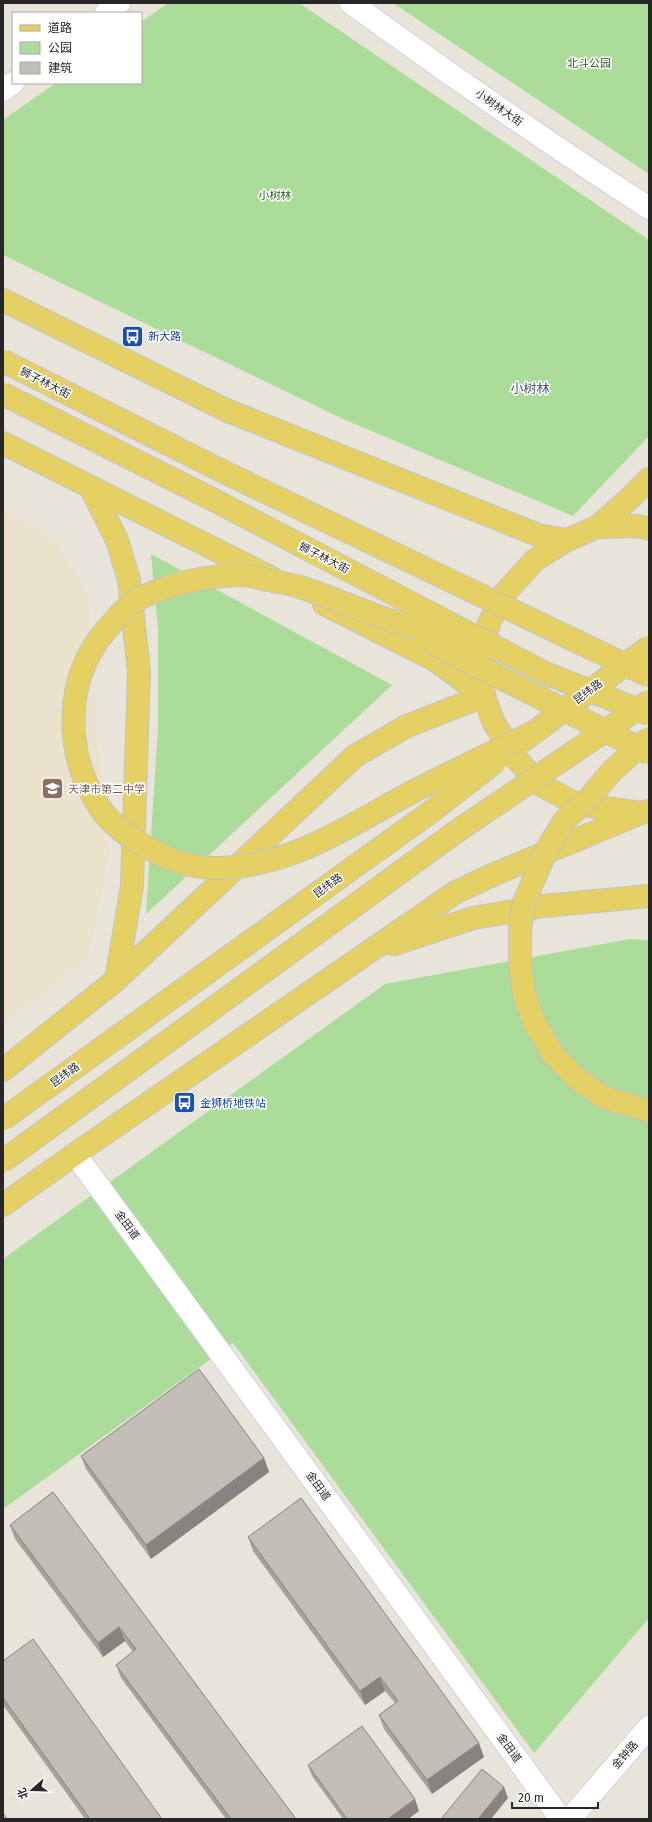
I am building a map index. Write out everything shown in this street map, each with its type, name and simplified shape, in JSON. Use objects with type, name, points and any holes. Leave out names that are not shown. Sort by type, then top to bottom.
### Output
[{"type":"main road","points":[[3,300],[226,410],[538,535],[567,540]]},
{"type":"main road","name":"狮子林大街","points":[[3,361],[226,473],[649,676]]},
{"type":"main road","name":"狮子林大街","points":[[3,394],[210,498],[545,673],[649,714]]},
{"type":"main road","points":[[3,443],[435,660],[484,696]]},
{"type":"main road","points":[[645,812],[576,804],[539,784],[513,755],[493,721],[484,696],[481,674],[482,653],[489,623],[503,595],[535,560],[567,540],[597,527],[649,479]]},
{"type":"main road","points":[[91,488],[117,540],[129,580],[139,672],[132,886],[116,980]]},
{"type":"main road","points":[[597,527],[638,526],[649,529]]},
{"type":"main road","points":[[506,652],[384,618],[299,586],[243,575],[211,578],[182,584],[158,590],[137,600],[115,619],[88,653],[74,698],[73,728],[77,758],[86,783],[101,810],[125,834],[158,854],[186,864],[218,868],[262,863],[305,850],[416,790],[532,733]]},
{"type":"main road","points":[[384,618],[649,753]]},
{"type":"main road","name":"昆纬路","points":[[3,1119],[432,811],[532,733],[649,647]]},
{"type":"main road","points":[[545,673],[649,745]]},
{"type":"main road","points":[[3,1070],[116,980],[355,756],[407,726],[484,696]]},
{"type":"main road","points":[[3,1161],[453,834],[649,702]]},
{"type":"main road","points":[[649,738],[613,770],[590,797],[564,822],[547,849],[523,905],[520,930],[520,965],[524,994],[532,1015],[552,1053],[576,1078],[603,1097],[649,1111]]},
{"type":"main road","points":[[3,1205],[456,892],[497,873],[645,812]]},
{"type":"main road","points":[[372,951],[473,918],[544,906],[649,896]]},
{"type":"street","points":[[107,12],[119,3]]},
{"type":"street","name":"小树林大街","points":[[351,3],[579,163],[649,208]]},
{"type":"street","points":[[3,90],[12,84]]},
{"type":"street","name":"金田道","points":[[75,1154],[561,1819]]},
{"type":"street","name":"金钟路","points":[[570,1819],[649,1728]]},
{"type":"shaded area","name":"天津市第二中学","points":[[3,509],[52,538],[89,596],[96,727],[110,851],[88,958],[3,1024]]},
{"type":"green space","name":"小树林","points":[[168,3],[299,3],[649,240],[649,436],[573,516],[343,419],[3,255],[3,120],[55,84],[142,84],[142,21]]},
{"type":"green space","name":"北斗公园","points":[[393,3],[649,3],[649,174]]},
{"type":"green space","points":[[151,554],[392,685],[146,914],[158,727],[158,630]]},
{"type":"green space","points":[[630,939],[649,940],[649,1618],[534,1753],[233,1343],[3,1509],[3,1259],[385,984]]},
{"type":"building","points":[[199,1369],[264,1458],[146,1545],[81,1456]]},
{"type":"building","points":[[53,1492],[296,1819],[231,1819],[116,1665],[136,1649],[119,1627],[98,1643],[10,1525]]},
{"type":"building","points":[[301,1498],[479,1743],[427,1780],[379,1715],[398,1701],[380,1677],[360,1691],[248,1537]]},
{"type":"building","points":[[33,1639],[162,1819],[90,1819],[3,1698],[3,1661]]},
{"type":"building","points":[[362,1726],[415,1799],[388,1819],[347,1819],[308,1765]]},
{"type":"building","points":[[482,1769],[504,1787],[478,1819],[441,1819]]},
{"type":"building","points":[[3,1813],[7,1819],[3,1819]]},
{"type":"place","name":"新大路","points":[[133,336]]},
{"type":"place","name":"天津市第二中学","points":[[53,789]]},
{"type":"place","name":"金狮桥地铁站","points":[[185,1103]]},
{"type":"district","name":"小树林","points":[[530,388]]}]
